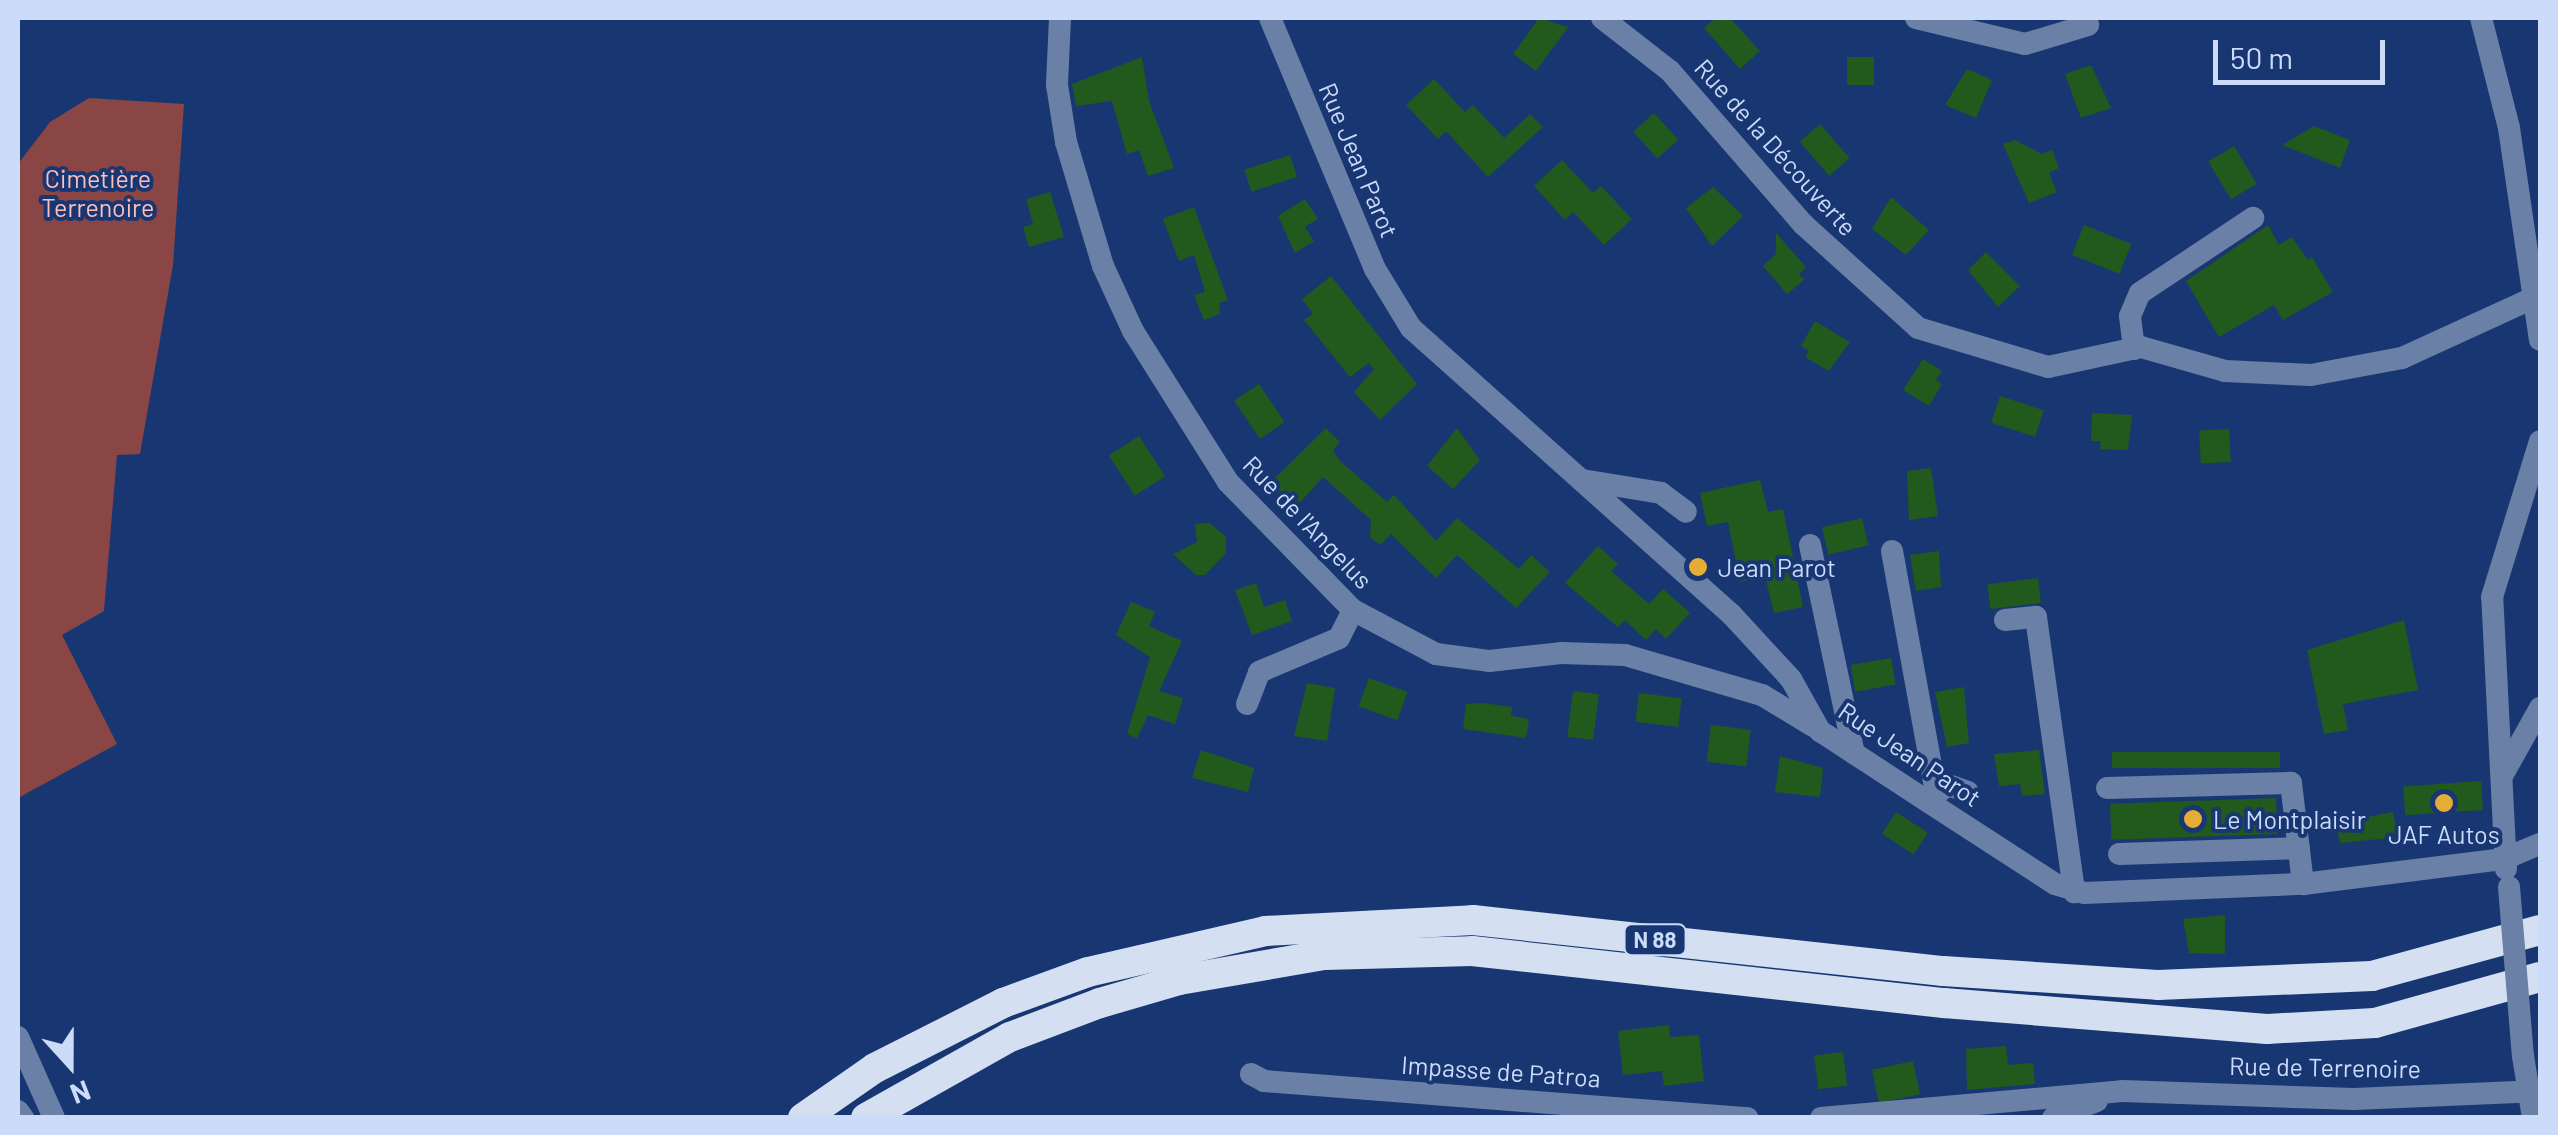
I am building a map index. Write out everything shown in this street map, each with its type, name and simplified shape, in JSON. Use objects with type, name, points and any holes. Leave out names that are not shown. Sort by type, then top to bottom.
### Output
[{"type":"highway","name":"N 88","points":[[803,1118],[876,1068],[1003,1003],[1088,972],[1265,931],[1473,920],[1943,971],[2158,985],[2372,976],[2540,930]]},
{"type":"highway","name":"N 88","points":[[866,1118],[1010,1037],[1100,1003],[1179,980],[1324,954],[1472,951],[1944,1004],[2267,1028],[2375,1023],[2540,977]]},
{"type":"street","name":"Rue de l'Angelus","points":[[1060,18],[1057,85],[1066,142],[1092,236],[1132,331],[1228,482],[1353,610],[1436,654],[1489,661],[1561,652],[1625,655],[1762,695],[1820,730]]},
{"type":"street","name":"Rue Jean Parot","points":[[1270,18],[1375,269],[1410,328],[1746,628],[1791,679],[1820,730],[2074,892]]},
{"type":"street","name":"Rue de la Découverte","points":[[1602,18],[1670,71],[1804,224],[1918,328],[2048,366],[2134,348]]},
{"type":"street","points":[[1916,18],[2025,44],[2088,25]]},
{"type":"street","points":[[2481,18],[2509,128],[2540,340]]},
{"type":"street","points":[[2254,218],[2140,293],[2130,316],[2134,348],[2259,372],[2312,375],[2402,358],[2534,297]]},
{"type":"street","points":[[2533,1118],[2534,1091],[2523,1056],[2504,859],[2492,597],[2540,440]]},
{"type":"street","points":[[1582,480],[1661,493],[1686,512]]},
{"type":"street","points":[[1810,545],[1854,753]]},
{"type":"street","points":[[1892,550],[1932,798],[1948,785],[1968,792]]},
{"type":"street","points":[[1247,704],[1259,672],[1340,638],[1353,610]]},
{"type":"street","points":[[2004,620],[2036,616],[2074,892],[2303,884],[2504,859],[2540,844]]},
{"type":"street","points":[[2501,779],[2540,708]]},
{"type":"street","points":[[2107,788],[2291,784],[2303,884]]},
{"type":"street","points":[[2119,854],[2299,848]]},
{"type":"street","points":[[18,1037],[54,1118]]},
{"type":"street","name":"Impasse de Patroa","points":[[1251,1074],[1264,1081],[1748,1118]]},
{"type":"street","points":[[1821,1118],[2122,1091]]},
{"type":"street","points":[[2054,1118],[2122,1091]]},
{"type":"street","name":"Rue de Terrenoire","points":[[2122,1091],[2423,1107],[2534,1091]]},
{"type":"street","points":[[2208,1093],[2208,1118]]},
{"type":"street","points":[[18,1112],[22,1118]]},
{"type":"green space","name":"Cimetière Terrenoire","points":[[89,98],[184,104],[173,265],[140,454],[117,455],[104,611],[62,635],[117,744],[18,798],[18,164],[50,122]]},
{"type":"building","points":[[1539,18],[1568,27],[1536,71],[1513,54]]},
{"type":"building","points":[[1716,18],[1730,18],[1760,51],[1740,69],[1704,28]]},
{"type":"building","points":[[1142,57],[1149,101],[1174,168],[1148,176],[1139,150],[1127,154],[1112,101],[1076,106],[1072,84]]},
{"type":"building","points":[[1847,57],[1874,57],[1874,85],[1847,85]]},
{"type":"building","points":[[2091,65],[2111,108],[2081,118],[2065,74]]},
{"type":"building","points":[[1967,69],[1992,80],[1976,118],[1945,105]]},
{"type":"building","points":[[1434,79],[1465,112],[1473,105],[1504,138],[1530,114],[1543,127],[1488,177],[1446,131],[1438,139],[1406,105]]},
{"type":"building","points":[[1654,113],[1678,140],[1657,158],[1633,132]]},
{"type":"building","points":[[1820,124],[1850,158],[1829,176],[1800,142]]},
{"type":"building","points":[[2314,126],[2350,140],[2340,168],[2282,145]]},
{"type":"building","points":[[2015,140],[2042,154],[2052,150],[2059,168],[2049,173],[2057,192],[2029,203],[2003,144]]},
{"type":"building","points":[[2234,146],[2257,184],[2231,199],[2208,161]]},
{"type":"building","points":[[1290,155],[1297,177],[1251,192],[1244,170]]},
{"type":"building","points":[[1562,160],[1593,193],[1601,186],[1632,219],[1604,245],[1573,212],[1565,220],[1534,186]]},
{"type":"building","points":[[1713,187],[1743,216],[1712,246],[1686,208]]},
{"type":"building","points":[[1050,192],[1064,237],[1029,247],[1023,227],[1033,224],[1026,199]]},
{"type":"building","points":[[1891,197],[1929,230],[1906,255],[1872,229]]},
{"type":"building","points":[[1305,199],[1318,219],[1305,227],[1314,241],[1295,253],[1278,216]]},
{"type":"building","points":[[1194,207],[1228,300],[1219,303],[1220,314],[1204,320],[1194,295],[1205,292],[1194,255],[1179,261],[1163,219]]},
{"type":"building","points":[[2084,225],[2131,244],[2119,274],[2072,255]]},
{"type":"building","points":[[2268,225],[2279,245],[2292,237],[2308,260],[2312,257],[2333,292],[2283,320],[2274,305],[2219,337],[2186,281]]},
{"type":"building","points":[[1776,233],[1806,267],[1799,274],[1804,280],[1787,294],[1763,266],[1776,254]]},
{"type":"building","points":[[1986,252],[2020,286],[1998,307],[1968,270]]},
{"type":"building","points":[[1331,276],[1417,384],[1380,420],[1354,392],[1374,369],[1369,363],[1350,377],[1304,320],[1313,314],[1302,299]]},
{"type":"building","points":[[1815,321],[1850,342],[1829,371],[1805,357],[1809,351],[1801,346]]},
{"type":"building","points":[[1923,359],[1942,371],[1936,380],[1942,384],[1929,406],[1903,390]]},
{"type":"building","points":[[1259,384],[1285,422],[1260,439],[1234,401]]},
{"type":"building","points":[[2000,396],[2044,410],[2035,437],[1991,423]]},
{"type":"building","points":[[2092,413],[2132,415],[2128,450],[2100,449],[2101,441],[2091,441]]},
{"type":"building","points":[[1326,428],[1340,442],[1333,450],[1339,460],[1387,502],[1394,495],[1436,541],[1457,518],[1519,569],[1531,555],[1550,572],[1516,608],[1457,555],[1436,578],[1391,534],[1380,545],[1370,537],[1371,520],[1323,477],[1294,509],[1268,485]]},
{"type":"building","points":[[1457,428],[1480,460],[1453,489],[1427,466]]},
{"type":"building","points":[[2229,429],[2231,462],[2201,464],[2199,431]]},
{"type":"building","points":[[1139,436],[1165,476],[1135,496],[1109,456]]},
{"type":"building","points":[[1931,468],[1938,516],[1909,520],[1907,471]]},
{"type":"building","points":[[1760,480],[1768,512],[1783,509],[1803,607],[1774,613],[1765,576],[1740,582],[1728,522],[1707,526],[1700,493]]},
{"type":"building","points":[[1862,518],[1868,545],[1828,555],[1822,527]]},
{"type":"building","points":[[1210,523],[1226,537],[1226,553],[1205,575],[1196,575],[1173,554],[1197,542],[1195,524]]},
{"type":"building","points":[[1598,546],[1618,564],[1611,571],[1649,604],[1663,589],[1690,613],[1666,639],[1656,629],[1646,640],[1625,620],[1618,627],[1565,583]]},
{"type":"building","points":[[1939,551],[1941,587],[1916,591],[1910,555]]},
{"type":"building","points":[[2038,578],[2041,603],[1990,609],[1987,584]]},
{"type":"building","points":[[1256,583],[1264,607],[1285,600],[1292,621],[1252,635],[1235,590]]},
{"type":"building","points":[[1131,602],[1155,612],[1149,626],[1182,641],[1159,691],[1183,698],[1175,724],[1148,715],[1137,738],[1127,734],[1150,657],[1116,635]]},
{"type":"building","points":[[2404,620],[2418,690],[2343,704],[2348,730],[2324,734],[2307,650]]},
{"type":"building","points":[[1891,658],[1896,685],[1855,692],[1851,665]]},
{"type":"building","points":[[1369,678],[1408,692],[1397,720],[1359,706]]},
{"type":"building","points":[[1307,683],[1335,688],[1327,741],[1294,736]]},
{"type":"building","points":[[1964,687],[1969,743],[1947,747],[1935,692]]},
{"type":"building","points":[[1573,691],[1599,694],[1593,740],[1567,737]]},
{"type":"building","points":[[1639,693],[1682,698],[1678,727],[1635,722]]},
{"type":"building","points":[[1466,704],[1512,707],[1511,716],[1529,719],[1526,738],[1463,729]]},
{"type":"building","points":[[1711,725],[1751,730],[1746,767],[1706,762]]},
{"type":"building","points":[[1201,750],[1254,768],[1248,792],[1192,778]]},
{"type":"building","points":[[2039,750],[2045,794],[2022,796],[2020,784],[1999,786],[1994,754]]},
{"type":"building","points":[[2112,752],[2280,752],[2280,768],[2112,768]]},
{"type":"building","points":[[1780,756],[1823,768],[1820,797],[1775,792]]},
{"type":"building","name":"JAF Autos","points":[[2481,781],[2483,810],[2405,815],[2403,786]]},
{"type":"building","name":"Le Montplaisir","points":[[2276,798],[2277,834],[2111,840],[2110,804]]},
{"type":"building","points":[[1896,812],[1928,833],[1914,855],[1882,834]]},
{"type":"building","points":[[2393,812],[2398,837],[2340,843],[2336,823]]},
{"type":"building","points":[[2225,915],[2225,954],[2189,953],[2183,919]]},
{"type":"building","points":[[1669,1025],[1670,1037],[1699,1035],[1704,1081],[1664,1086],[1662,1071],[1623,1075],[1618,1031]]},
{"type":"building","points":[[2006,1046],[2008,1065],[2033,1063],[2035,1084],[1967,1090],[1966,1049]]},
{"type":"building","points":[[1843,1052],[1847,1086],[1818,1089],[1814,1056]]},
{"type":"building","points":[[1913,1061],[1920,1094],[1879,1103],[1872,1070]]},
{"type":"place","name":"Jean Parot","points":[[1698,567]]},
{"type":"place","name":"JAF Autos","points":[[2444,803]]},
{"type":"place","name":"Le Montplaisir","points":[[2193,819]]}]
